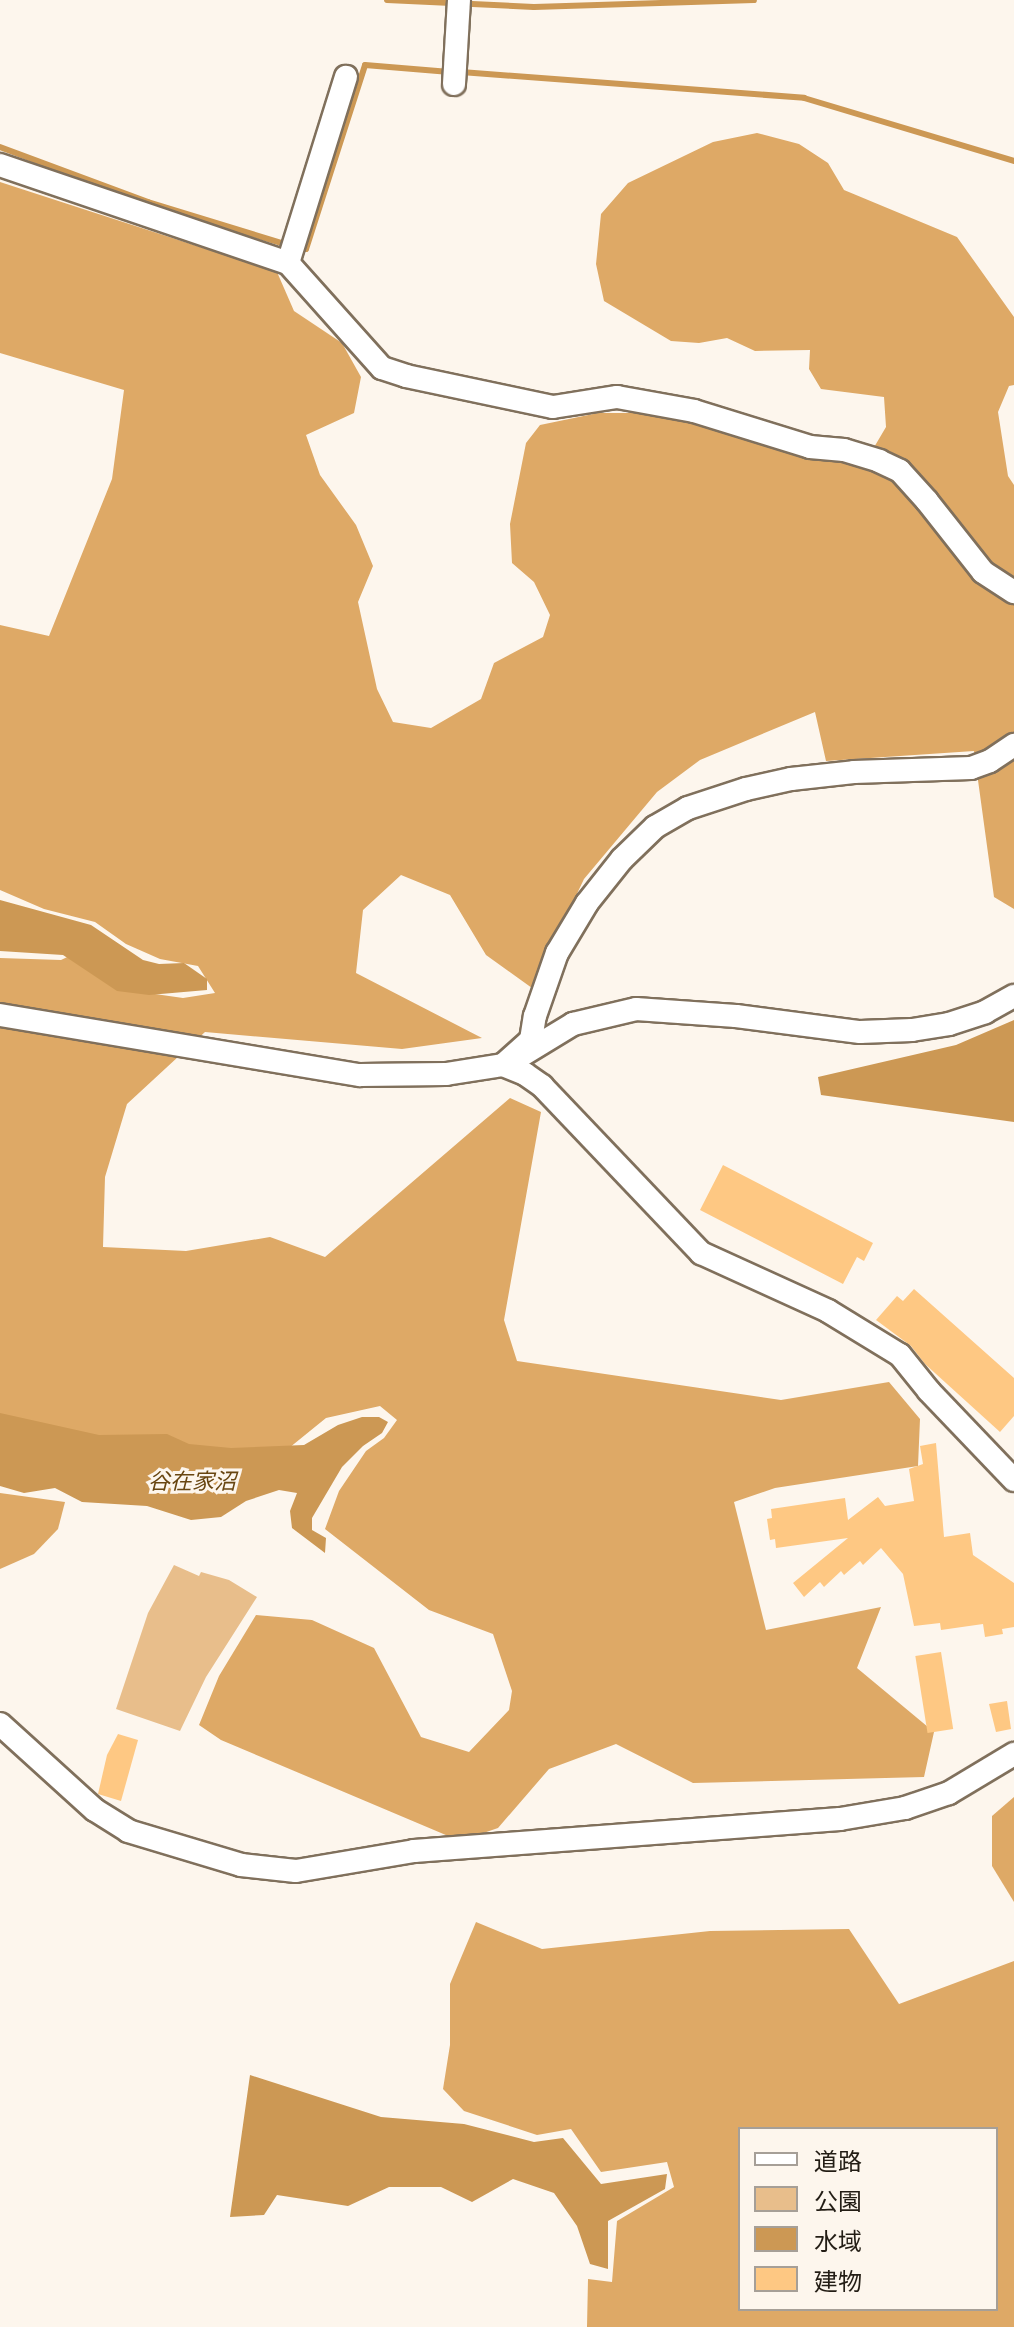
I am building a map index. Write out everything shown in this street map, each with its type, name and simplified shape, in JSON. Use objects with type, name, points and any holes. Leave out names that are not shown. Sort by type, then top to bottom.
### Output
[{"type":"street","points":[[454,84],[459,0]]},
{"type":"street","points":[[288,263],[346,77]]},
{"type":"street","points":[[0,165],[288,263],[382,368],[406,376],[553,407],[617,397],[694,411],[810,447],[844,450],[879,461],[900,471],[983,572],[1014,592]]},
{"type":"street","points":[[503,1065],[531,1040],[535,1016],[557,953],[587,903],[622,859],[655,827],[688,808],[746,789],[791,779],[854,772],[971,768],[990,761],[1014,745]]},
{"type":"street","points":[[0,1015],[360,1075],[446,1074],[503,1065],[573,1024],[636,1009],[721,1014],[860,1032],[949,1024],[985,1012],[1014,996]]},
{"type":"street","points":[[503,1065],[542,1086],[701,1253],[828,1311],[900,1355],[1014,1480]]},
{"type":"street","points":[[0,1724],[95,1810],[128,1831],[241,1865],[296,1871],[414,1851],[840,1819],[905,1808],[949,1793],[1014,1754]]},
{"type":"green space","points":[[174,1565],[199,1576],[201,1572],[229,1580],[257,1597],[206,1677],[180,1731],[116,1709],[148,1613]]},
{"type":"shaded area","points":[[757,133],[799,144],[828,163],[844,190],[957,237],[1014,317],[1014,385],[1009,386],[998,412],[1008,476],[1014,485],[1014,909],[994,897],[974,751],[826,761],[815,712],[700,760],[657,792],[584,879],[532,988],[486,955],[450,895],[401,875],[363,910],[356,973],[482,1038],[402,1049],[205,1032],[127,1104],[105,1177],[103,1247],[186,1251],[270,1237],[325,1257],[510,1098],[541,1112],[504,1320],[517,1361],[781,1400],[889,1382],[920,1419],[918,1466],[775,1488],[734,1502],[766,1630],[881,1607],[857,1668],[934,1732],[924,1777],[693,1783],[616,1744],[549,1769],[498,1828],[460,1841],[221,1740],[199,1725],[219,1676],[256,1615],[312,1620],[374,1648],[421,1737],[469,1752],[509,1710],[512,1691],[493,1634],[429,1610],[325,1529],[339,1491],[366,1451],[384,1438],[397,1420],[380,1406],[326,1418],[289,1448],[247,1454],[0,1430],[0,958],[61,960],[82,950],[148,993],[183,998],[215,993],[198,966],[160,959],[126,944],[95,922],[44,909],[0,890],[0,625],[49,636],[112,479],[124,390],[0,353],[0,182],[277,272],[294,311],[342,343],[361,377],[354,413],[306,435],[320,475],[356,525],[373,566],[358,602],[377,689],[393,722],[431,728],[481,699],[494,663],[543,637],[550,615],[534,582],[512,563],[510,524],[526,443],[540,425],[598,413],[670,413],[788,450],[863,466],[886,427],[884,397],[821,389],[809,369],[810,350],[755,351],[727,338],[699,343],[671,341],[604,301],[596,264],[601,214],[628,183],[713,142]]},
{"type":"shaded area","points":[[0,1493],[65,1502],[58,1529],[34,1554],[0,1569]]},
{"type":"shaded area","points":[[1014,1797],[1014,1902],[992,1866],[992,1816]]},
{"type":"shaded area","points":[[476,1922],[542,1949],[710,1931],[849,1929],[899,2004],[1014,1961],[1014,2327],[587,2327],[588,2279],[612,2282],[617,2221],[674,2187],[667,2162],[601,2172],[571,2129],[537,2135],[464,2111],[443,2089],[450,2045],[450,1984]]},
{"type":"water","points":[[0,900],[91,925],[143,960],[159,964],[184,963],[207,979],[207,990],[149,995],[117,991],[63,955],[0,951]]},
{"type":"water","points":[[1014,1020],[1014,1122],[821,1095],[818,1077],[956,1045]]},
{"type":"water","name":"谷在家沼","points":[[0,1413],[99,1435],[167,1434],[189,1444],[231,1448],[304,1445],[338,1425],[362,1417],[379,1417],[388,1422],[382,1433],[363,1446],[342,1467],[312,1518],[312,1530],[326,1538],[325,1553],[292,1528],[290,1511],[297,1493],[279,1490],[246,1501],[221,1517],[191,1520],[147,1506],[82,1502],[55,1488],[24,1493],[0,1486]]},
{"type":"water","points":[[250,2075],[381,2117],[464,2124],[534,2142],[563,2138],[601,2184],[667,2174],[665,2189],[608,2221],[608,2269],[590,2264],[577,2226],[554,2193],[513,2179],[472,2202],[441,2187],[389,2187],[348,2206],[277,2195],[264,2215],[230,2217]]},
{"type":"building","points":[[723,1165],[873,1243],[864,1261],[857,1257],[843,1284],[700,1210]]},
{"type":"building","points":[[914,1289],[1014,1378],[1014,1416],[1000,1432],[925,1364],[911,1346],[876,1320],[897,1296],[903,1301]]},
{"type":"building","points":[[936,1443],[944,1537],[970,1533],[973,1555],[1014,1583],[1014,1627],[1002,1629],[1003,1634],[985,1637],[983,1624],[941,1630],[940,1623],[914,1626],[903,1574],[881,1548],[863,1565],[860,1561],[844,1575],[841,1571],[824,1587],[820,1582],[804,1597],[793,1583],[848,1538],[776,1548],[775,1539],[770,1540],[767,1519],[772,1518],[771,1509],[845,1498],[848,1520],[878,1497],[885,1506],[914,1501],[909,1469],[923,1464],[920,1446]]},
{"type":"building","points":[[941,1652],[953,1729],[928,1733],[915,1656]]},
{"type":"building","points":[[1007,1701],[1011,1729],[996,1732],[989,1704]]},
{"type":"building","points":[[118,1734],[138,1740],[121,1801],[98,1794],[107,1755]]},
{"type":"waterway","points":[[387,0],[534,7],[754,0]]},
{"type":"waterway","points":[[299,248],[306,249],[365,65],[450,72]]},
{"type":"waterway","points":[[461,72],[804,98],[1014,161]]},
{"type":"waterway","points":[[0,147],[148,202],[288,245]]}]
